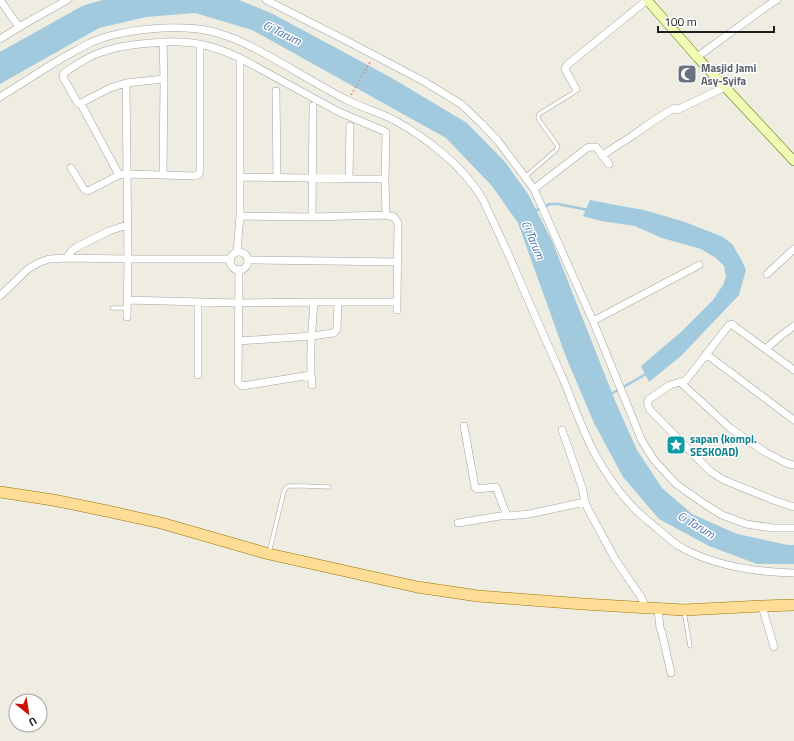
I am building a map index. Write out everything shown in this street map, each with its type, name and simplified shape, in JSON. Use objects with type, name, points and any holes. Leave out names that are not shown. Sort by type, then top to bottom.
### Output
[{"type":"main road","points":[[0,492],[115,512],[161,523],[269,554],[441,591],[478,596],[658,609],[684,610],[794,605]]},
{"type":"street","points":[[0,0],[19,27]]},
{"type":"street","points":[[0,39],[67,0]]},
{"type":"street","points":[[266,0],[425,82],[461,104],[482,124],[498,141],[525,177],[541,203],[593,321],[642,441],[654,460],[676,484],[722,515],[746,524],[773,528],[794,528]]},
{"type":"street","points":[[576,89],[565,69],[567,65],[647,0],[697,57],[794,161]]},
{"type":"street","points":[[697,57],[777,0]]},
{"type":"street","points":[[0,98],[45,68],[105,36],[142,30],[190,28],[211,31],[235,39],[264,53],[348,100],[399,124],[422,137],[449,159],[464,174],[482,198],[496,226],[584,430],[596,455],[620,493],[636,511],[677,545],[691,552],[709,560],[735,567],[775,573],[794,573]]},
{"type":"street","points":[[163,42],[163,175]]},
{"type":"street","points":[[119,175],[81,104],[77,102],[63,77],[64,73],[102,51],[125,46],[163,42],[200,44],[224,50],[339,112],[385,131],[386,215]]},
{"type":"street","points":[[71,168],[86,191],[119,175],[195,176],[199,174],[200,44]]},
{"type":"street","points":[[238,252],[240,216],[240,58]]},
{"type":"street","points":[[81,104],[110,88],[126,84],[164,79]]},
{"type":"street","points":[[126,84],[128,259],[127,317]]},
{"type":"street","points":[[602,156],[614,146],[623,142],[664,114],[675,108],[677,110],[725,87]]},
{"type":"street","points":[[276,92],[277,178]]},
{"type":"street","points":[[312,217],[313,106]]},
{"type":"street","points":[[349,178],[350,126]]},
{"type":"street","points":[[534,190],[587,148],[596,147],[609,164]]},
{"type":"street","points":[[240,177],[385,178]]},
{"type":"street","points":[[240,216],[312,217],[386,215],[394,217],[398,223],[396,310]]},
{"type":"street","points":[[67,258],[68,254],[77,247],[109,231],[127,225]]},
{"type":"street","points":[[767,274],[794,249]]},
{"type":"street","points":[[238,252],[245,254],[248,262],[244,268],[239,269],[233,267],[230,262],[231,259],[234,254],[238,252]]},
{"type":"street","points":[[0,296],[28,269],[49,259],[231,259]]},
{"type":"street","points":[[248,260],[398,262]]},
{"type":"street","points":[[593,321],[699,265]]},
{"type":"street","points":[[239,269],[238,382],[242,386],[311,375]]},
{"type":"street","points":[[127,300],[198,302],[397,302]]},
{"type":"street","points":[[198,302],[198,375]]},
{"type":"street","points":[[312,385],[311,375],[314,302]]},
{"type":"street","points":[[238,341],[312,336],[333,333],[337,328],[338,302]]},
{"type":"street","points":[[794,370],[732,324],[728,325],[686,378],[680,382],[670,385],[648,400],[650,410],[711,472],[724,480],[794,507]]},
{"type":"street","points":[[766,350],[780,336],[794,326]]},
{"type":"street","points":[[706,354],[794,420]]},
{"type":"street","points":[[680,382],[730,428],[765,452],[786,463],[794,465]]},
{"type":"street","points":[[464,426],[475,487],[477,489],[496,487],[507,516]]},
{"type":"street","points":[[562,430],[588,509],[615,559],[643,601],[644,608]]},
{"type":"street","points":[[458,523],[500,516],[529,514],[585,502]]},
{"type":"street","points":[[762,606],[774,647]]},
{"type":"street","points":[[658,609],[660,628],[671,673]]},
{"type":"lane","points":[[525,177],[558,147],[538,117],[539,114],[573,93],[576,89]]},
{"type":"lane","points":[[112,308],[127,308]]},
{"type":"lane","points":[[269,554],[286,488],[288,486],[329,488]]},
{"type":"lane","points":[[684,610],[690,646]]},
{"type":"path","points":[[350,97],[371,60]]},
{"type":"water","name":"Ci Tarum","points":[[102,0],[239,0],[271,13],[390,77],[467,123],[505,162],[528,194],[552,241],[616,403],[637,450],[662,488],[692,514],[737,534],[794,545],[794,564],[757,564],[709,546],[659,519],[623,477],[594,423],[566,357],[518,223],[492,186],[446,138],[252,30],[195,13],[146,17],[99,28],[0,84],[0,52],[82,6]]},
{"type":"water","points":[[590,200],[644,210],[685,222],[723,237],[732,244],[746,270],[739,295],[681,356],[649,382],[641,366],[681,332],[713,300],[723,285],[726,277],[724,266],[716,258],[701,249],[662,238],[635,226],[601,221],[583,216]]},
{"type":"waterway","points":[[533,212],[550,204],[558,204],[588,210]]},
{"type":"waterway","points":[[609,395],[648,373]]},
{"type":"place","name":"Masjid Jami Asy-Syifa","points":[[687,74]]},
{"type":"place","name":"sapan (kompl. SESKOAD)","points":[[676,445]]}]
